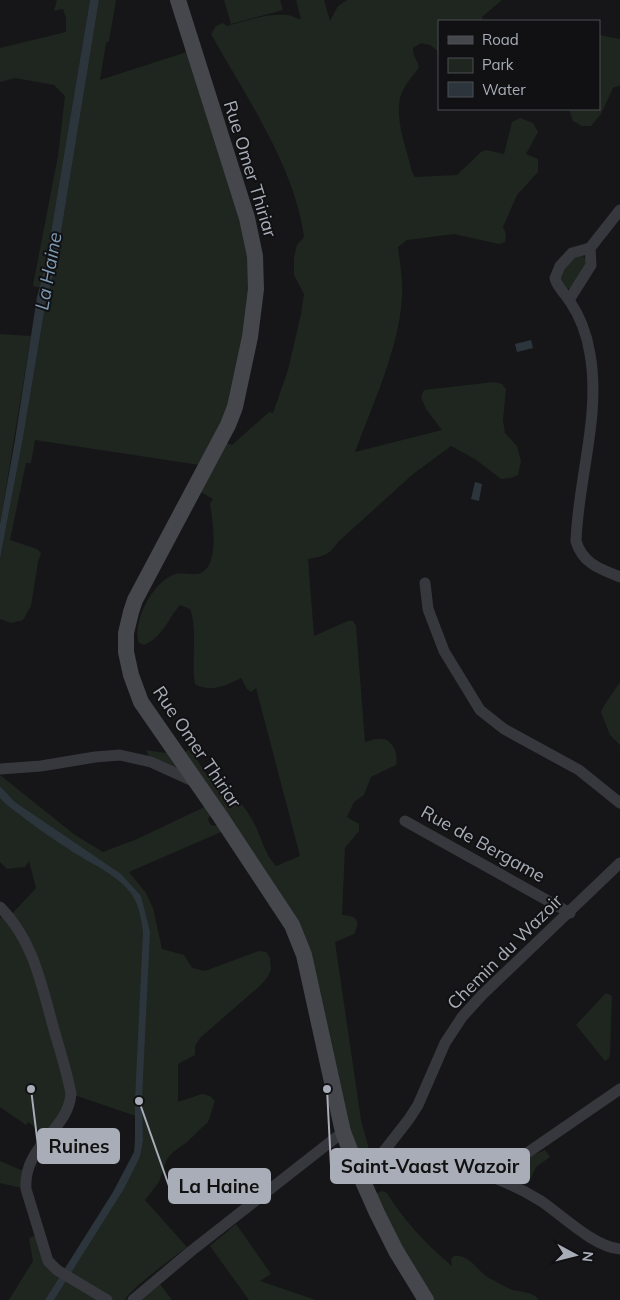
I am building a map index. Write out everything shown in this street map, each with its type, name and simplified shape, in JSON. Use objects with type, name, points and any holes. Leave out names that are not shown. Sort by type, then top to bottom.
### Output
[{"type":"street","name":"Rue Omer Thiriar","points":[[178,0],[247,218],[257,272],[256,289],[250,337],[235,407],[228,425],[135,600],[126,634],[128,661],[139,697],[263,880],[297,935],[304,955],[343,1132],[357,1168],[396,1251],[426,1300]]},
{"type":"street","points":[[620,210],[590,248],[572,253],[556,273],[556,283],[569,300],[587,340],[593,386],[576,541],[578,550],[589,563],[620,577]]},
{"type":"street","points":[[569,300],[591,265],[590,248]]},
{"type":"street","points":[[425,584],[428,609],[444,651],[480,710],[504,729],[578,769],[620,803]]},
{"type":"street","points":[[0,769],[41,766],[120,755],[151,762],[197,783]]},
{"type":"street","name":"Rue de Bergame","points":[[405,821],[570,913]]},
{"type":"street","name":"Chemin du Wazoir","points":[[357,1168],[381,1155],[409,1119],[418,1105],[445,1043],[462,1017],[482,995],[570,913],[620,863]]},
{"type":"street","points":[[0,907],[24,937],[36,963],[71,1094],[66,1112],[36,1151],[28,1165],[26,1189],[48,1262],[57,1270],[107,1300]]},
{"type":"street","points":[[484,1174],[511,1164],[620,1089]]},
{"type":"street","points":[[133,1300],[190,1252],[343,1132]]},
{"type":"street","points":[[381,1155],[484,1174],[500,1179],[530,1195],[598,1242],[620,1250]]},
{"type":"green space","points":[[57,0],[90,0],[45,268],[40,287],[35,287],[33,285],[58,156],[65,96],[54,85],[15,78],[0,82],[0,48],[66,32],[66,18],[63,9],[54,11]]},
{"type":"green space","points":[[99,0],[116,0],[100,80],[193,50],[257,272],[220,441],[232,445],[269,412],[273,413],[288,370],[304,294],[294,275],[294,258],[297,245],[304,237],[299,211],[280,158],[211,34],[216,26],[223,23],[227,26],[272,15],[289,15],[301,19],[296,0],[324,0],[330,21],[338,6],[347,0],[502,0],[482,17],[483,20],[438,20],[438,51],[430,45],[421,43],[413,48],[419,68],[401,94],[399,116],[402,135],[415,177],[457,175],[481,152],[486,150],[504,154],[512,122],[520,118],[533,123],[538,132],[526,154],[538,159],[538,172],[517,195],[503,227],[506,234],[505,242],[499,244],[454,234],[407,240],[398,247],[402,291],[400,317],[391,356],[355,452],[442,430],[426,409],[421,397],[424,390],[494,382],[502,384],[506,389],[503,420],[505,433],[517,446],[521,461],[518,475],[501,479],[475,459],[451,446],[412,475],[338,542],[329,553],[308,559],[314,636],[348,621],[353,621],[356,626],[365,742],[376,739],[387,740],[395,751],[397,761],[396,765],[371,777],[364,795],[354,802],[347,817],[359,824],[359,831],[345,848],[342,915],[354,918],[357,925],[354,934],[335,942],[361,1120],[372,1160],[357,1168],[304,955],[228,829],[129,872],[146,893],[153,908],[162,949],[184,955],[192,968],[205,971],[259,951],[266,952],[270,958],[271,970],[261,985],[201,1037],[195,1046],[195,1055],[178,1064],[178,1102],[202,1094],[210,1096],[215,1101],[208,1122],[167,1159],[159,1182],[145,1200],[187,1247],[144,1281],[125,1300],[54,1300],[124,1189],[140,1157],[143,1141],[135,1101],[136,1116],[71,1094],[48,1136],[28,1122],[26,1125],[0,1107],[0,918],[6,913],[10,916],[36,888],[29,861],[25,867],[7,869],[0,862],[0,798],[21,816],[80,856],[86,852],[15,802],[0,786],[0,775],[75,835],[103,852],[137,839],[211,804],[197,783],[151,762],[146,750],[165,753],[173,748],[178,755],[189,750],[206,774],[211,773],[243,805],[256,826],[268,856],[276,866],[300,856],[256,688],[251,692],[247,689],[241,678],[224,686],[212,688],[201,687],[195,684],[194,626],[190,609],[180,605],[156,637],[144,645],[139,643],[137,634],[141,614],[146,603],[160,584],[176,574],[198,574],[209,565],[214,539],[210,504],[213,499],[194,488],[206,466],[35,440],[31,463],[26,463],[10,540],[37,549],[41,553],[31,606],[23,620],[11,623],[0,619],[0,559],[46,301],[55,269]],"holes":[[[210,814],[224,822],[216,826],[211,825],[208,820]]]},
{"type":"green space","points":[[224,0],[280,0],[283,10],[231,24]]},
{"type":"green space","points":[[600,35],[620,39],[620,85],[613,88],[601,114],[591,126],[582,126],[573,121],[569,110],[600,110]]},
{"type":"green space","points":[[582,255],[587,261],[571,288],[566,289],[559,276],[572,258]]},
{"type":"green space","points":[[0,334],[31,336],[0,524]]},
{"type":"green space","points":[[620,682],[620,745],[610,735],[601,712]]},
{"type":"green space","points":[[606,993],[612,996],[610,1054],[609,1058],[605,1061],[576,1025]]},
{"type":"green space","points":[[545,1150],[550,1157],[536,1167],[528,1184],[521,1181],[516,1176],[516,1170],[521,1162]]},
{"type":"green space","points":[[0,1161],[26,1172],[26,1189],[0,1183]]},
{"type":"green space","points":[[382,1191],[387,1193],[416,1232],[452,1266],[451,1259],[454,1256],[460,1256],[469,1260],[489,1278],[510,1289],[532,1295],[539,1300],[426,1300],[375,1194]]},
{"type":"green space","points":[[236,1224],[271,1274],[260,1281],[316,1300],[249,1300],[210,1246]]},
{"type":"green space","points":[[39,1234],[45,1253],[62,1273],[45,1300],[9,1300],[33,1261],[29,1238]]},
{"type":"green space","points":[[160,1284],[172,1300],[140,1300]]},
{"type":"water","points":[[90,0],[99,0],[55,269],[46,301],[0,559],[0,524],[37,297],[45,268]]},
{"type":"water","points":[[531,340],[533,348],[517,352],[515,344]]},
{"type":"water","points":[[475,482],[482,484],[479,501],[471,499]]},
{"type":"water","points":[[0,786],[15,802],[121,874],[141,896],[150,932],[142,1099],[143,1141],[140,1157],[124,1189],[54,1300],[45,1300],[113,1192],[134,1152],[143,932],[138,906],[124,885],[22,817],[0,798]]},
{"type":"place","name":"Ruines","points":[[31,1089]]},
{"type":"place","name":"Saint-Vaast Wazoir","points":[[327,1089]]},
{"type":"place","name":"La Haine","points":[[139,1101]]}]
